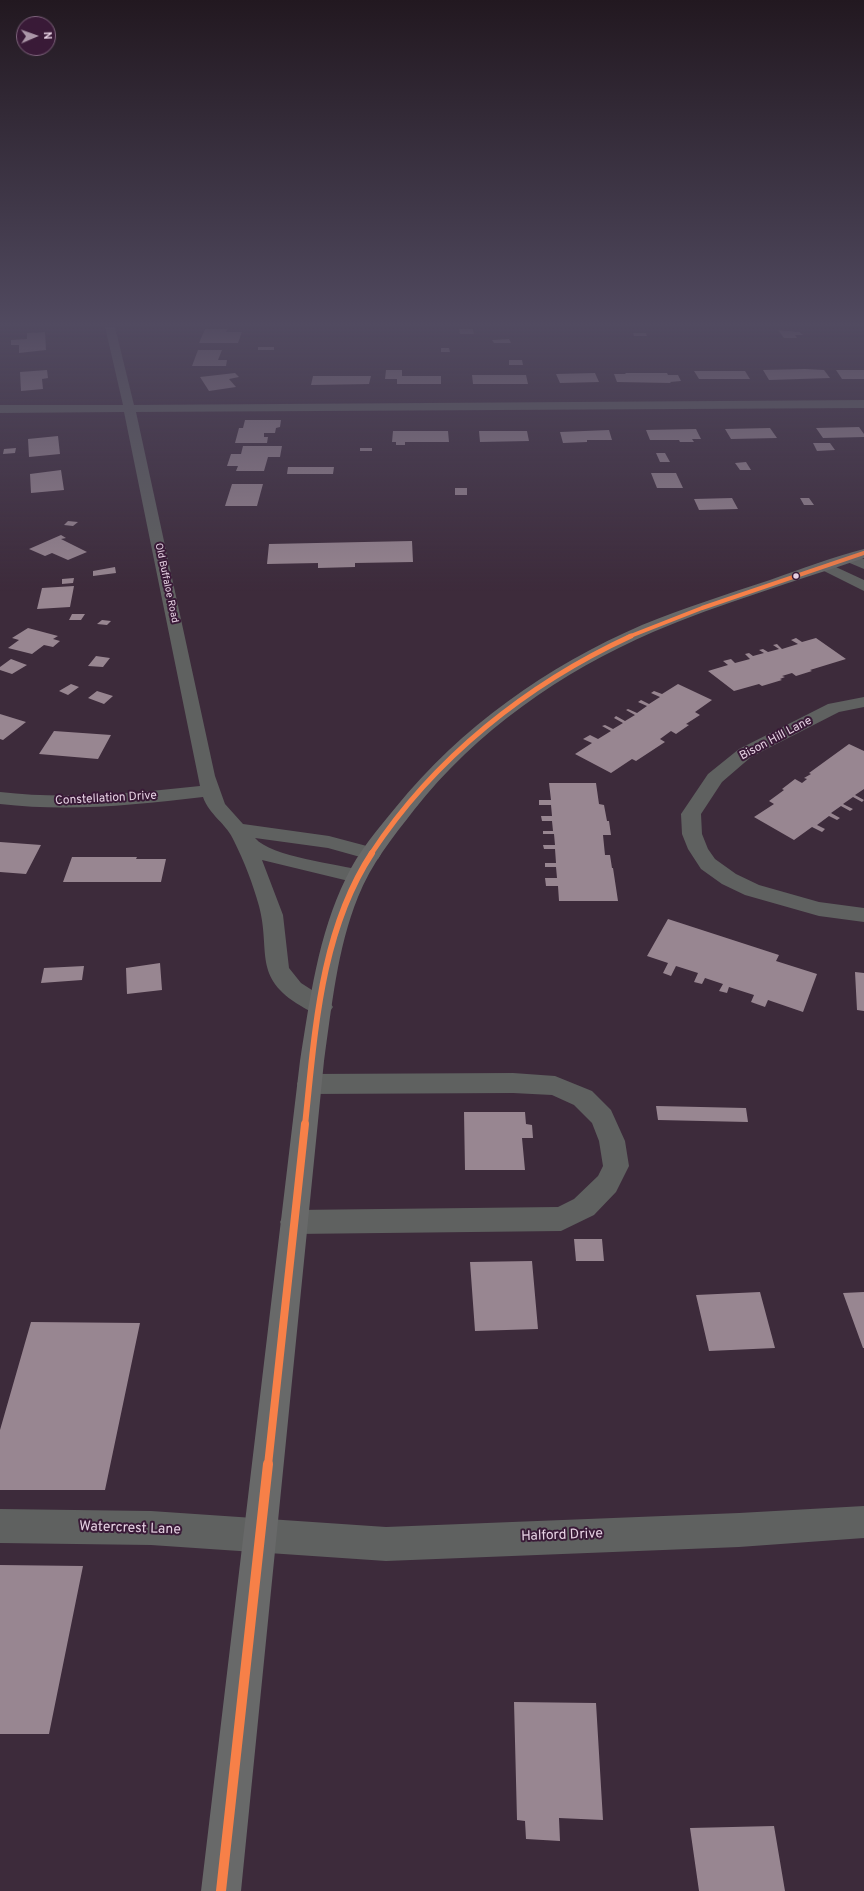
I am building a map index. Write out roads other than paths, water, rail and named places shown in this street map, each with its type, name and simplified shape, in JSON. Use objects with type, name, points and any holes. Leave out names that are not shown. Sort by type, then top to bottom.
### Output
[{"type":"main road","points":[[221,1891],[309,1084],[321,1007],[336,928],[357,876],[371,854],[422,787],[461,747],[528,694],[581,661],[655,626],[864,553]]},
{"type":"street","name":"Old Buffaloe Road","points":[[131,415],[196,728],[216,806],[252,848],[276,858],[357,876]]},
{"type":"street","points":[[850,558],[864,565]]},
{"type":"street","points":[[825,566],[864,586]]},
{"type":"street","name":"Bison Hill Lane","points":[[864,702],[834,708],[745,753],[715,778],[690,814],[692,834],[698,849],[708,864],[729,879],[752,890],[819,909],[864,915]]},
{"type":"street","name":"Constellation Drive","points":[[0,798],[48,803],[95,802],[211,790]]},
{"type":"street","points":[[321,1007],[292,990],[282,977],[276,962],[276,937],[272,913],[241,835],[329,842],[371,854]]},
{"type":"street","points":[[294,1222],[561,1219],[584,1207],[606,1184],[616,1166],[612,1141],[602,1117],[583,1098],[555,1086],[513,1083],[309,1084]]},
{"type":"street","name":"Halford Drive","points":[[260,1536],[386,1544],[739,1530],[864,1522]]},
{"type":"street","name":"Watercrest Lane","points":[[0,1526],[151,1528],[260,1536]]}]
